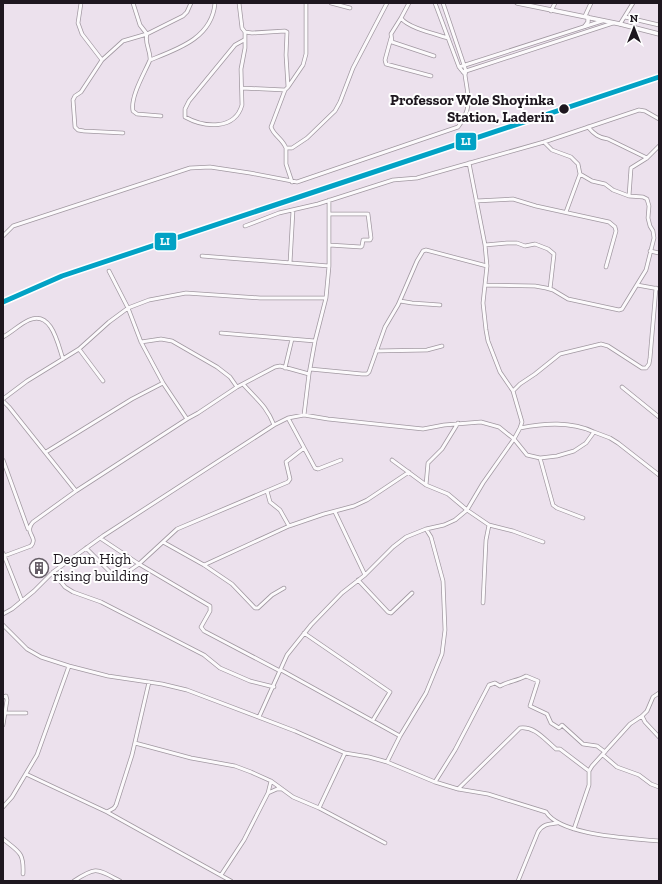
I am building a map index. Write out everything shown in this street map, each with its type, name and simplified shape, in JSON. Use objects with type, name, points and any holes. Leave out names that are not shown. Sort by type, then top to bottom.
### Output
[{"type":"street","points":[[81,3],[78,23],[82,34],[102,60]]},
{"type":"street","points":[[133,3],[140,25],[148,34]]},
{"type":"street","points":[[123,133],[78,130],[75,127],[74,96],[81,92],[102,60],[123,41],[148,34],[183,16],[187,12],[191,3]]},
{"type":"street","points":[[150,60],[198,38],[209,23],[215,3]]},
{"type":"street","points":[[239,3],[242,28],[245,32],[245,48],[241,69],[241,109],[230,122],[222,124],[190,120],[185,117],[185,109],[189,101],[235,45],[244,40]]},
{"type":"street","points":[[292,182],[286,164],[286,148],[284,141],[272,131],[271,127],[284,90],[288,87],[303,65],[306,54],[306,3]]},
{"type":"street","points":[[331,3],[350,8]]},
{"type":"street","points":[[286,148],[292,148],[297,145],[335,111],[353,68],[387,3]]},
{"type":"street","points":[[409,3],[391,34],[385,60],[386,64],[431,76]]},
{"type":"street","points":[[435,3],[459,67],[464,73]]},
{"type":"street","points":[[3,236],[13,226],[190,168],[210,168],[250,173],[297,182],[458,127],[465,118],[469,104],[464,65],[443,3]]},
{"type":"street","points":[[517,3],[614,22],[659,34]]},
{"type":"street","points":[[551,10],[555,3]]},
{"type":"street","points":[[585,26],[588,22],[586,17],[591,3]]},
{"type":"street","points":[[620,24],[633,3]]},
{"type":"street","points":[[625,17],[659,25]]},
{"type":"street","points":[[401,18],[403,21],[416,27],[448,38]]},
{"type":"street","points":[[459,67],[604,20]]},
{"type":"street","points":[[464,73],[614,22]]},
{"type":"street","points":[[577,29],[579,34]]},
{"type":"street","points":[[245,32],[287,32],[286,55],[288,87]]},
{"type":"street","points":[[148,34],[146,42],[150,60],[134,96],[132,107],[133,111],[137,114],[161,116]]},
{"type":"street","points":[[391,38],[392,42],[434,56]]},
{"type":"street","points":[[242,88],[284,90]]},
{"type":"street","points":[[245,226],[279,213],[329,200],[393,180],[417,178],[544,142],[639,110],[645,111],[659,119]]},
{"type":"street","points":[[588,127],[594,134],[601,138],[608,139],[647,158]]},
{"type":"street","points":[[544,142],[552,150],[571,157],[576,161],[580,174],[566,212]]},
{"type":"street","points":[[629,196],[631,168],[647,158],[659,146]]},
{"type":"street","points":[[259,717],[274,687],[287,655],[304,633],[342,593],[365,575],[393,547],[406,537],[426,529],[444,525],[455,520],[467,510],[483,483],[520,428],[522,422],[513,391],[500,372],[488,341],[483,303],[487,266],[469,163]]},
{"type":"street","points":[[486,285],[535,286],[550,289],[568,299],[619,310],[625,306],[646,270],[654,238],[648,218],[649,206],[647,199],[643,197],[629,196],[613,190],[605,184],[592,181],[580,174]]},
{"type":"street","points":[[476,201],[513,199],[609,222],[615,227],[616,231],[606,267]]},
{"type":"street","points":[[304,415],[315,341],[326,298],[329,266],[329,200]]},
{"type":"street","points":[[290,263],[293,210]]},
{"type":"street","points":[[329,245],[361,248],[363,240],[370,240],[371,238],[368,214],[330,214]]},
{"type":"street","points":[[484,245],[517,243],[525,246],[535,244],[548,249],[554,254],[550,289]]},
{"type":"street","points":[[310,369],[367,374],[369,372],[385,327],[400,301],[417,261],[423,251],[426,250],[487,266]]},
{"type":"street","points":[[650,251],[659,253]]},
{"type":"street","points":[[202,256],[329,266]]},
{"type":"street","points":[[109,271],[128,308],[141,342],[162,383],[187,419]]},
{"type":"street","points":[[513,391],[560,354],[601,344],[608,346],[642,368],[646,368],[649,364],[650,358],[658,289],[637,285]]},
{"type":"street","points":[[76,491],[3,400],[27,381],[79,349],[109,322],[128,308],[149,300],[186,293],[260,298],[326,298]]},
{"type":"street","points":[[400,301],[440,305]]},
{"type":"street","points":[[3,338],[28,320],[40,318],[45,321],[55,332],[63,359]]},
{"type":"street","points":[[221,333],[315,341]]},
{"type":"street","points":[[141,342],[160,339],[172,341],[218,367],[230,377],[237,386]]},
{"type":"street","points":[[285,368],[292,340]]},
{"type":"street","points":[[376,351],[427,350],[442,346]]},
{"type":"street","points":[[79,349],[103,381]]},
{"type":"street","points":[[29,531],[33,522],[76,491],[198,413],[237,386],[275,367],[309,374]]},
{"type":"street","points":[[46,452],[132,399],[162,383]]},
{"type":"street","points":[[243,384],[265,407],[274,425]]},
{"type":"street","points":[[622,387],[659,416]]},
{"type":"street","points":[[3,614],[34,591],[53,572],[100,538],[274,425],[288,418],[304,415],[423,429],[458,423],[481,422],[495,425],[514,439],[527,455],[540,458],[557,456],[574,451],[586,443],[594,432]]},
{"type":"street","points":[[288,418],[315,468],[341,460]]},
{"type":"street","points":[[426,485],[428,463],[442,449],[458,423]]},
{"type":"street","points":[[520,428],[541,424],[577,426],[610,438],[659,475]]},
{"type":"street","points":[[86,548],[112,574],[117,577],[122,576],[139,564],[177,529],[288,482],[290,479],[286,462],[304,448]]},
{"type":"street","points":[[540,458],[553,505],[583,518]]},
{"type":"street","points":[[3,460],[29,531],[34,539],[31,546],[4,555],[22,601]]},
{"type":"street","points":[[392,460],[426,485],[448,494],[467,510],[489,525],[513,531],[543,542]]},
{"type":"street","points":[[204,565],[289,526],[354,506],[367,500],[409,472]]},
{"type":"street","points":[[268,490],[270,502],[280,510],[289,526]]},
{"type":"street","points":[[335,512],[365,575]]},
{"type":"street","points":[[483,603],[486,540],[489,525]]},
{"type":"street","points":[[387,762],[400,736],[426,693],[442,654],[445,630],[443,581],[432,537],[426,529]]},
{"type":"street","points":[[100,538],[139,564],[210,606],[210,611],[201,626],[201,629],[204,631],[280,670],[400,736]]},
{"type":"street","points":[[164,542],[204,565],[232,584],[255,608],[258,608],[272,595],[284,588]]},
{"type":"street","points":[[53,572],[65,587],[73,592],[101,602],[204,655],[220,668],[250,681],[274,687]]},
{"type":"street","points":[[358,580],[388,612],[391,613],[412,593]]},
{"type":"street","points":[[3,625],[27,649],[41,657],[108,676],[149,682],[187,690],[295,731],[345,753],[387,762],[435,782],[458,789],[488,794],[546,812],[549,817],[557,822],[574,829],[659,841]]},
{"type":"street","points":[[304,633],[390,692],[373,720]]},
{"type":"street","points":[[3,807],[12,797],[37,755],[69,666]]},
{"type":"street","points":[[435,782],[455,750],[489,685],[495,683],[500,686],[506,682],[517,681],[526,676],[538,681],[530,706],[548,714],[551,723],[559,728],[562,725],[583,744],[597,746],[617,767],[632,772],[651,784],[659,787]]},
{"type":"street","points":[[108,812],[116,805],[135,743],[149,682]]},
{"type":"street","points":[[574,829],[589,785],[589,771],[592,766],[630,724],[647,711],[653,697],[659,693]]},
{"type":"street","points":[[3,697],[6,696],[7,700],[3,725]]},
{"type":"street","points":[[4,713],[26,713]]},
{"type":"street","points":[[642,716],[645,722],[659,737]]},
{"type":"street","points":[[458,789],[520,728],[532,729],[556,749],[560,749],[589,771]]},
{"type":"street","points":[[135,743],[190,758],[235,766],[271,781],[293,797],[319,808],[385,843]]},
{"type":"street","points":[[319,808],[345,753]]},
{"type":"street","points":[[26,774],[108,812],[231,881]]},
{"type":"street","points":[[221,875],[244,840],[268,793],[271,781]]},
{"type":"street","points":[[268,793],[277,789],[282,789]]},
{"type":"street","points":[[518,881],[541,827],[557,822]]},
{"type":"street","points":[[3,839],[18,851],[23,858],[23,874]]},
{"type":"street","points":[[74,881],[88,872],[95,870],[120,881]]},
{"type":"transit line","name":"LI","points":[[3,302],[62,276],[659,77]]},
{"type":"place","name":"Professor Wole Shoyinka Station, Laderin","points":[[564,109]]},
{"type":"place","name":"Degun High rising building","points":[[39,568]]}]
